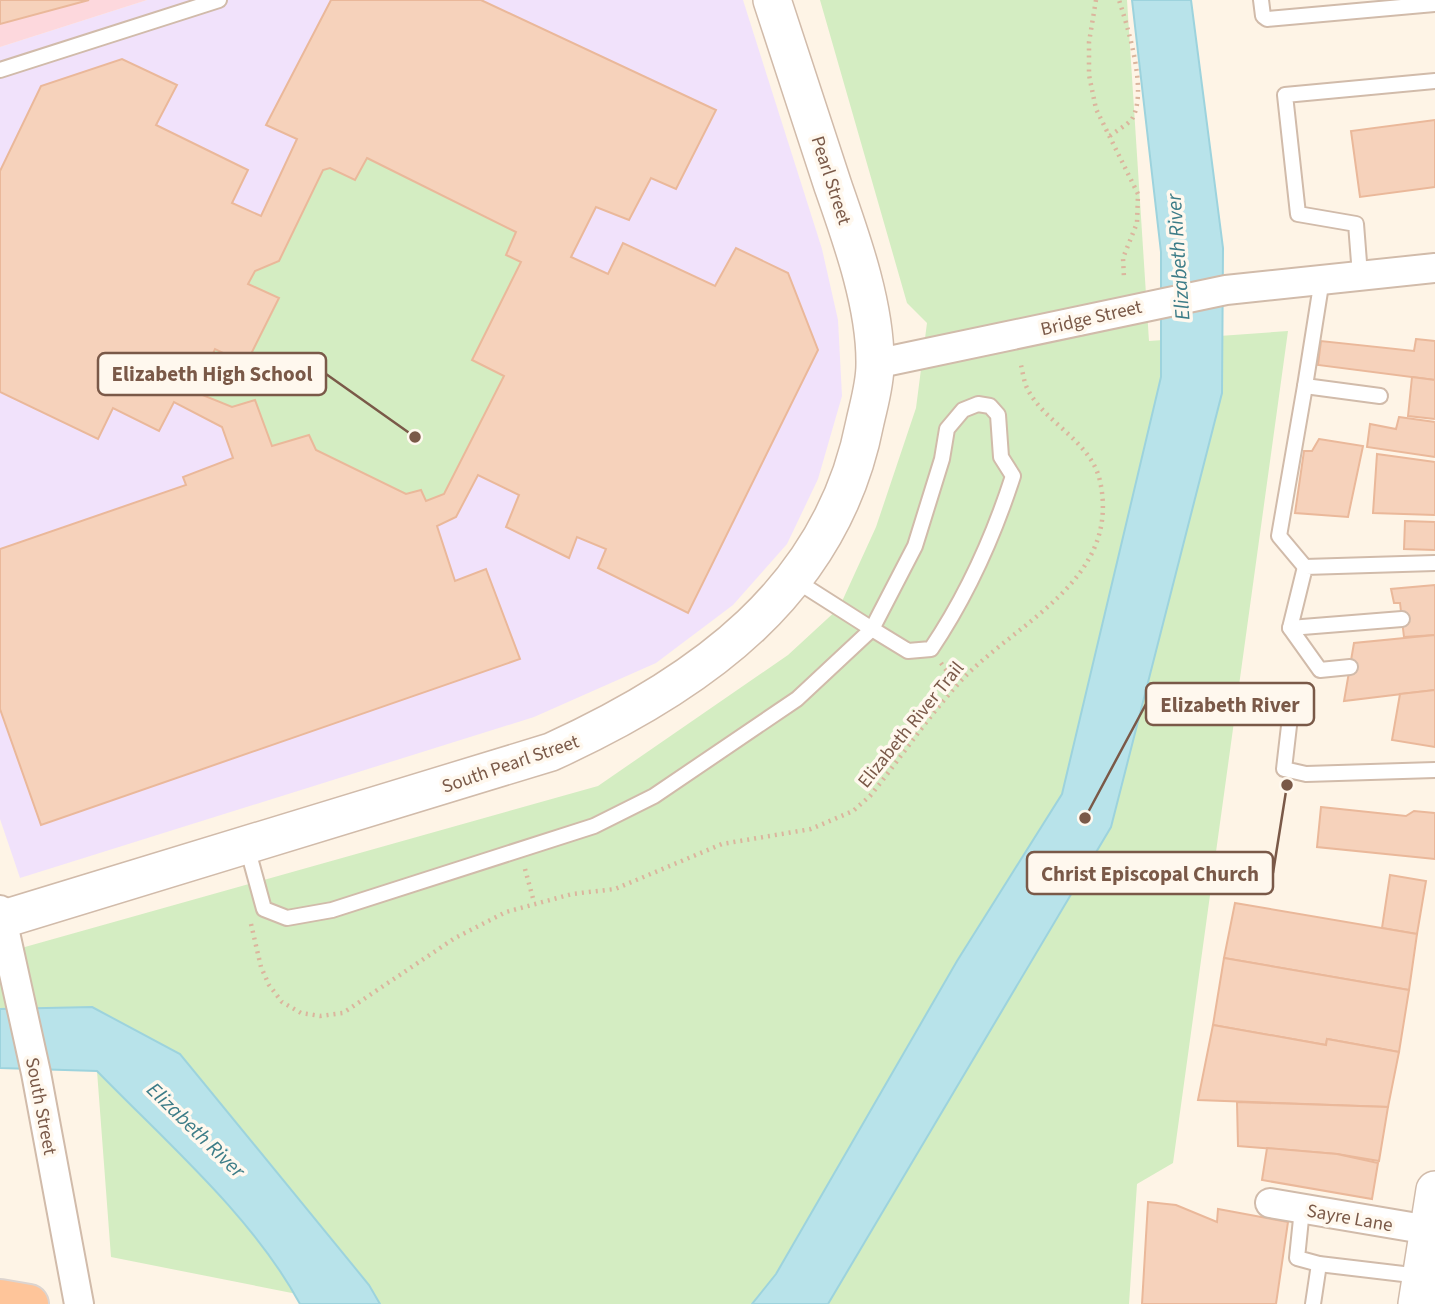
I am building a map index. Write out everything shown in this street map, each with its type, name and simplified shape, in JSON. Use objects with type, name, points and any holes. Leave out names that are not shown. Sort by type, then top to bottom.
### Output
[{"type":"highway","points":[[0,1299],[29,1304]]},
{"type":"street","name":"Pearl Street","points":[[772,0],[851,238],[867,298],[875,364]]},
{"type":"street","name":"Bridge Street","points":[[875,364],[1157,302],[1226,290],[1435,268]]},
{"type":"street","name":"South Pearl Street","points":[[1,916],[247,847],[512,766],[587,736],[667,692],[710,662],[764,613],[794,579],[831,523],[848,485],[861,442],[875,364]]},
{"type":"street","name":"South Street","points":[[1,916],[22,1001],[79,1304]]},
{"type":"street","name":"Sayre Lane","points":[[1270,1203],[1303,1209],[1432,1214]]},
{"type":"street","points":[[1419,1290],[1432,1214]]},
{"type":"lane","points":[[0,70],[219,0]]},
{"type":"lane","points":[[1261,0],[1263,16],[1267,19],[1435,4]]},
{"type":"lane","points":[[1360,275],[1356,224],[1298,214],[1285,95],[1435,81]]},
{"type":"lane","points":[[1305,567],[1279,537],[1322,279]]},
{"type":"lane","points":[[1305,386],[1380,396]]},
{"type":"lane","points":[[247,847],[264,909],[287,918],[332,910],[594,826],[654,796],[797,699],[872,629],[915,546],[942,460],[947,429],[963,410],[978,404],[989,406],[998,415],[1001,457],[1013,476],[996,529],[961,605],[931,649],[908,650],[872,629],[794,579]]},
{"type":"lane","points":[[1305,567],[1435,563]]},
{"type":"lane","points":[[1305,567],[1290,628],[1320,670],[1350,667]]},
{"type":"lane","points":[[1290,628],[1402,620]]},
{"type":"lane","points":[[1292,700],[1284,769],[1306,774],[1435,770]]},
{"type":"lane","points":[[1303,1209],[1297,1258],[1419,1290]]},
{"type":"lane","points":[[1313,1304],[1319,1264]]},
{"type":"path","points":[[1096,0],[1089,41],[1089,75],[1096,109],[1138,194],[1137,223],[1123,258],[1124,278]]},
{"type":"path","points":[[1110,136],[1132,119],[1138,96],[1130,35],[1119,0]]},
{"type":"path","name":"Elizabeth River Trail","points":[[249,917],[269,985],[282,1002],[301,1013],[320,1016],[343,1013],[368,999],[393,978],[455,938],[534,902],[615,889],[722,844],[811,829],[853,811],[870,796],[957,685],[986,655],[1029,625],[1062,596],[1089,557],[1099,530],[1100,481],[1094,465],[1074,438],[1028,391],[1021,365]]},
{"type":"path","points":[[519,850],[534,902]]},
{"type":"shaded area","points":[[0,0],[147,0],[0,47]]},
{"type":"shaded area","points":[[147,0],[743,0],[822,249],[838,320],[842,396],[818,479],[787,544],[733,605],[656,663],[534,717],[20,878],[0,819],[0,47]]},
{"type":"green space","points":[[820,0],[1127,0],[1149,341],[1288,331],[1173,1163],[1137,1184],[1129,1304],[371,1304],[307,1296],[111,1257],[97,1071],[0,1068],[0,954],[598,786],[788,655],[839,608],[876,527],[916,408],[927,323],[907,303]]},
{"type":"green space","points":[[367,158],[516,232],[506,255],[521,262],[473,360],[504,376],[444,494],[426,501],[421,491],[406,494],[316,450],[309,435],[272,446],[232,407],[195,392],[215,349],[246,364],[279,299],[248,284],[255,271],[279,261],[323,170],[330,168],[355,180]]},
{"type":"water","points":[[1132,0],[1191,0],[1223,248],[1222,393],[1111,827],[828,1304],[752,1304],[776,1274],[957,961],[1062,794],[1161,377],[1161,252]]},
{"type":"water","points":[[92,1007],[180,1054],[369,1285],[380,1304],[300,1304],[281,1272],[233,1211],[97,1071],[0,1068],[0,1009]]},
{"type":"building","points":[[0,0],[89,0],[0,24]]},
{"type":"building","points":[[331,0],[481,0],[716,110],[676,189],[651,178],[629,220],[596,207],[571,257],[608,274],[623,243],[715,286],[736,248],[788,273],[818,350],[688,613],[598,568],[606,549],[577,537],[569,558],[506,527],[519,495],[478,475],[456,517],[437,526],[455,581],[486,569],[520,659],[41,825],[0,709],[0,549],[186,485],[183,477],[233,458],[222,427],[174,402],[159,431],[113,408],[98,439],[0,392],[0,171],[41,86],[122,59],[177,85],[156,125],[248,170],[232,203],[261,216],[297,139],[266,125]],"holes":[[[367,158],[516,232],[506,255],[521,262],[472,360],[504,376],[444,494],[426,501],[421,490],[406,494],[316,450],[309,435],[272,446],[255,400],[232,407],[195,392],[215,349],[246,364],[279,298],[248,284],[255,271],[279,261],[323,170],[330,168],[355,180]]]},
{"type":"building","points":[[1435,120],[1435,187],[1360,197],[1351,131]]},
{"type":"building","points":[[1416,339],[1435,341],[1435,380],[1318,365],[1321,341],[1414,351]]},
{"type":"building","points":[[1412,377],[1435,380],[1435,419],[1408,416]]},
{"type":"building","points":[[1399,417],[1435,422],[1435,457],[1367,447],[1370,424],[1396,429]]},
{"type":"building","points":[[1319,439],[1363,446],[1348,517],[1295,513],[1304,451],[1312,451]]},
{"type":"building","points":[[1377,454],[1435,462],[1435,515],[1373,513]]},
{"type":"building","points":[[1405,521],[1435,522],[1435,550],[1404,549]]},
{"type":"building","points":[[1435,585],[1435,635],[1404,637],[1400,603],[1394,603],[1391,589]]},
{"type":"building","points":[[1435,635],[1435,690],[1344,701],[1354,643]]},
{"type":"building","points":[[1435,690],[1435,747],[1392,740],[1400,694]]},
{"type":"building","points":[[1321,807],[1406,816],[1414,811],[1435,813],[1435,859],[1317,847]]},
{"type":"building","points":[[1390,875],[1426,881],[1417,934],[1382,928]]},
{"type":"building","points":[[1235,903],[1417,934],[1409,990],[1224,958]]},
{"type":"building","points":[[1224,958],[1409,990],[1399,1052],[1327,1039],[1326,1045],[1213,1025]]},
{"type":"building","points":[[1213,1025],[1326,1045],[1327,1039],[1399,1052],[1388,1107],[1198,1100]]},
{"type":"building","points":[[1237,1102],[1388,1107],[1379,1161],[1337,1154],[1238,1146]]},
{"type":"building","points":[[1267,1148],[1337,1154],[1378,1163],[1372,1199],[1262,1180]]},
{"type":"building","points":[[1148,1202],[1176,1205],[1217,1222],[1218,1209],[1288,1222],[1276,1304],[1142,1304]]},
{"type":"place","name":"Elizabeth High School","points":[[415,437]]},
{"type":"place","name":"Christ Episcopal Church","points":[[1287,785]]},
{"type":"place","name":"Elizabeth River","points":[[1085,818]]}]
